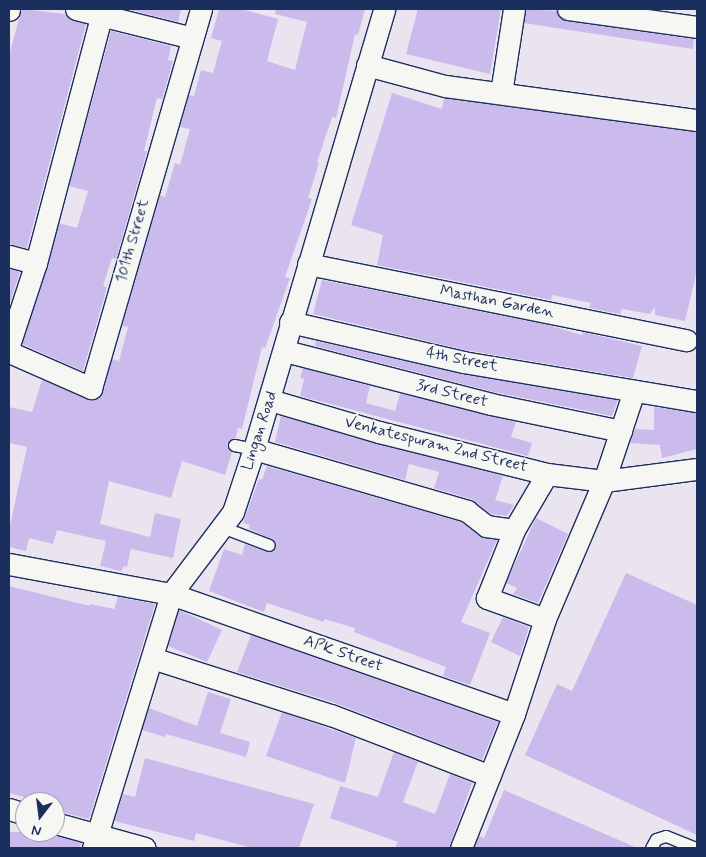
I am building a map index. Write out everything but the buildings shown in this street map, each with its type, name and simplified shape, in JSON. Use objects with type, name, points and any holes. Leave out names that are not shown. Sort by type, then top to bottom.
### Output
[{"type":"street","points":[[76,9],[192,38]]},
{"type":"street","name":"101th Street","points":[[9,352],[91,388],[201,9]]},
{"type":"street","name":"Lingan Road","points":[[95,842],[172,594],[233,512],[270,400],[290,322],[384,9]]},
{"type":"street","points":[[501,94],[514,9]]},
{"type":"street","points":[[568,9],[697,27]]},
{"type":"street","points":[[9,345],[36,263],[102,14]]},
{"type":"street","points":[[367,65],[445,86],[697,120]]},
{"type":"street","points":[[9,256],[36,263]]},
{"type":"street","name":"Masthan Garden","points":[[308,264],[686,340]]},
{"type":"street","name":"4th Street","points":[[290,322],[463,362],[697,402]]},
{"type":"street","name":"3rd Street","points":[[284,351],[491,404],[621,432]]},
{"type":"street","points":[[461,848],[514,714],[545,619],[604,481],[634,391]]},
{"type":"street","name":"Venkatespuram 2nd Street","points":[[270,400],[379,432],[546,474],[604,481],[697,469]]},
{"type":"street","points":[[254,450],[467,511],[486,526],[514,530]]},
{"type":"street","points":[[545,619],[487,598],[514,530],[546,474]]},
{"type":"street","name":"APK Street","points":[[9,564],[172,594],[514,714]]},
{"type":"street","points":[[152,658],[331,715],[490,776]]},
{"type":"street","points":[[65,828],[95,842],[145,848]]},
{"type":"lane","points":[[234,445],[254,450]]},
{"type":"lane","points":[[222,527],[269,545]]},
{"type":"lane","points":[[651,848],[656,839],[666,836],[695,848]]}]
